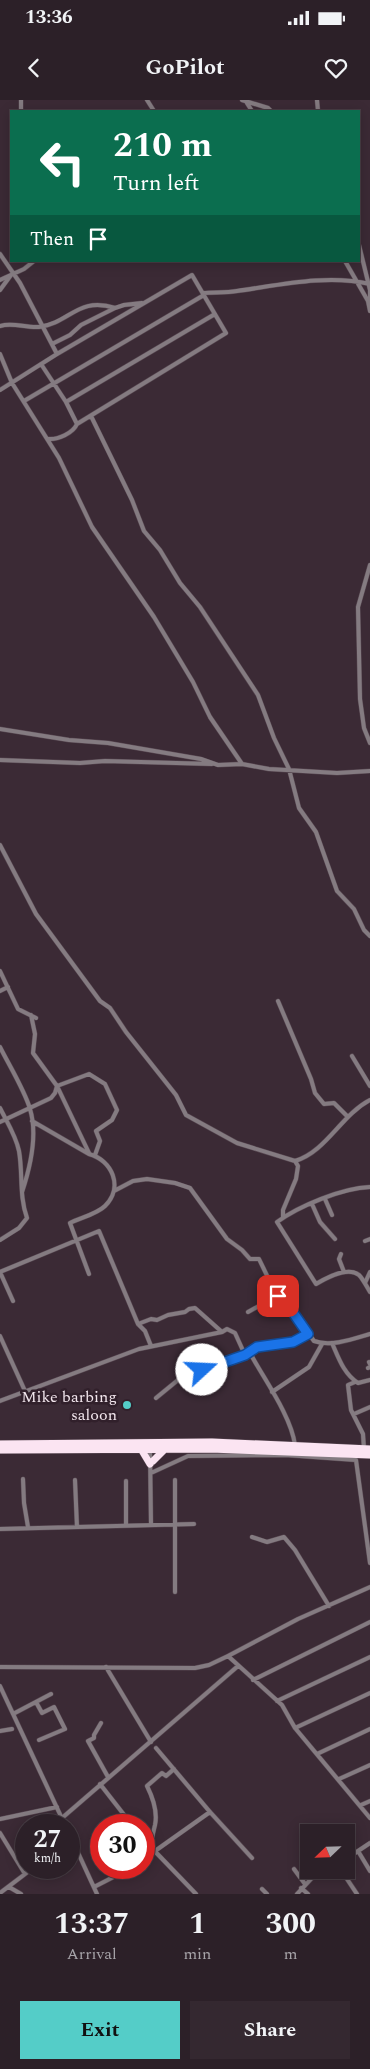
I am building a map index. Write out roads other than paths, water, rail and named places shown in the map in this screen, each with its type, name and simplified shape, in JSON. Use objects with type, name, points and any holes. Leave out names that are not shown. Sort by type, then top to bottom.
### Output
[{"type":"highway","points":[[0,1444],[151,1446],[212,1442],[367,1449]]},
{"type":"highway","points":[[0,1450],[141,1449],[151,1446],[165,1449],[283,1451],[356,1458],[370,1455]]},
{"type":"highway","points":[[141,1449],[151,1467],[165,1449]]},
{"type":"street","points":[[244,100],[270,110]]},
{"type":"street","points":[[360,249],[369,284],[370,308]]},
{"type":"street","points":[[0,254],[20,283],[57,354]]},
{"type":"street","points":[[9,269],[11,262]]},
{"type":"street","points":[[0,280],[24,269],[33,262]]},
{"type":"street","points":[[346,262],[368,301],[370,308]]},
{"type":"street","points":[[0,290],[12,274]]},
{"type":"street","points":[[0,390],[57,354],[192,275],[226,333],[78,424],[76,428],[56,440],[48,440]]},
{"type":"street","points":[[24,401],[203,294],[237,292],[252,288],[316,280],[354,280],[369,284]]},
{"type":"street","points":[[52,344],[70,335],[81,325],[115,308],[145,303]]},
{"type":"street","points":[[0,326],[7,323],[27,326],[51,324],[91,304],[103,304],[115,308]]},
{"type":"street","points":[[66,402],[215,314]]},
{"type":"street","points":[[0,354],[12,382],[59,458],[92,526],[154,618],[193,682],[210,717],[242,764]]},
{"type":"street","points":[[41,364],[78,424]]},
{"type":"street","points":[[91,416],[132,500],[141,525],[180,582],[200,607],[236,660],[245,677],[256,690],[274,738],[290,769],[298,808],[316,832],[337,891],[354,909],[364,930],[370,936]]},
{"type":"street","points":[[370,565],[358,607],[360,700],[364,728],[370,743]]},
{"type":"street","points":[[0,730],[69,740],[108,743],[201,759],[216,764]]},
{"type":"street","points":[[0,760],[242,764],[269,769],[337,773],[370,771]]},
{"type":"street","points":[[0,844],[36,914],[100,1001],[110,1008],[126,1032],[176,1095],[186,1114],[237,1143],[295,1161],[304,1158],[320,1146],[348,1117],[370,1100]]},
{"type":"street","points":[[0,971],[18,1009],[36,1018]]},
{"type":"street","points":[[0,992],[8,986]]},
{"type":"street","points":[[278,1001],[311,1079],[315,1094],[324,1104],[334,1104],[348,1117]]},
{"type":"street","points":[[31,1015],[35,1034],[33,1053],[57,1086],[89,1154]]},
{"type":"street","points":[[0,1047],[30,1108],[32,1121],[32,1153],[22,1192]]},
{"type":"street","points":[[352,1056],[370,1086]]},
{"type":"street","points":[[57,1086],[88,1074],[105,1084],[117,1110],[112,1120],[96,1131],[100,1141],[95,1155]]},
{"type":"street","points":[[0,1122],[54,1096],[57,1086]]},
{"type":"street","points":[[0,1108],[19,1151],[23,1207],[27,1218],[19,1228],[0,1240]]},
{"type":"street","points":[[32,1121],[89,1154],[99,1156],[109,1165],[114,1176],[114,1191]]},
{"type":"street","points":[[283,1218],[283,1210],[296,1179],[298,1166],[295,1161]]},
{"type":"street","points":[[89,1274],[70,1223],[104,1207],[114,1191],[133,1181],[147,1179],[175,1183],[190,1188],[227,1239],[242,1250],[250,1259],[258,1259],[278,1296],[285,1302],[314,1341],[322,1344],[332,1344],[370,1334]]},
{"type":"street","points":[[369,1188],[335,1194],[312,1204],[307,1204],[277,1222],[316,1284],[344,1272],[354,1272],[360,1276],[370,1292]]},
{"type":"street","points":[[325,1199],[332,1215]]},
{"type":"street","points":[[312,1204],[320,1222],[336,1239]]},
{"type":"street","points":[[13,1301],[0,1272],[99,1231],[138,1324],[145,1331],[151,1346]]},
{"type":"street","points":[[365,1241],[370,1239]]},
{"type":"street","points":[[341,1254],[339,1259],[344,1272]]},
{"type":"street","points":[[364,1284],[370,1272]]},
{"type":"street","points":[[248,1312],[278,1296]]},
{"type":"street","points":[[138,1324],[151,1319],[158,1320],[168,1315],[195,1308],[222,1332]]},
{"type":"street","points":[[0,1401],[121,1355],[151,1346],[222,1332],[227,1329],[235,1333],[245,1355]]},
{"type":"street","points":[[156,1398],[178,1380],[245,1355],[257,1347],[293,1342],[308,1334]]},
{"type":"street","points":[[0,1336],[25,1391]]},
{"type":"street","points":[[272,1392],[308,1367],[322,1344]]},
{"type":"street","points":[[332,1344],[346,1373],[356,1382]]},
{"type":"street","points":[[249,1351],[291,1430],[295,1446]]},
{"type":"street","points":[[367,1449],[363,1434],[350,1405],[348,1384],[362,1383],[370,1380]]},
{"type":"street","points":[[354,1414],[370,1406]]},
{"type":"street","points":[[151,1446],[151,1524]]},
{"type":"street","points":[[151,1467],[188,1456],[285,1455],[356,1458],[370,1563]]},
{"type":"street","points":[[23,1480],[28,1527]]},
{"type":"street","points":[[75,1480],[77,1527]]},
{"type":"street","points":[[175,1480],[175,1592]]},
{"type":"street","points":[[126,1481],[126,1525]]},
{"type":"street","points":[[0,1529],[194,1524]]},
{"type":"street","points":[[252,1537],[268,1542],[284,1537],[295,1550],[329,1606]]},
{"type":"street","points":[[0,1667],[202,1667],[228,1656],[298,1619],[370,1587]]},
{"type":"street","points":[[253,1680],[370,1622]]},
{"type":"street","points":[[228,1656],[282,1705],[295,1728],[339,1778],[370,1818]]},
{"type":"street","points":[[277,1701],[370,1657]]},
{"type":"street","points":[[66,1814],[238,1666]]},
{"type":"street","points":[[106,1667],[151,1742]]},
{"type":"street","points":[[0,1686],[60,1814]]},
{"type":"street","points":[[295,1728],[370,1693]]},
{"type":"street","points":[[13,1714],[51,1694]]},
{"type":"street","points":[[36,1702],[42,1713],[54,1707],[65,1729],[39,1740]]},
{"type":"street","points":[[101,1723],[94,1738],[88,1741],[108,1777]]},
{"type":"street","points":[[0,1731],[12,1728]]},
{"type":"street","points":[[317,1754],[370,1730]]},
{"type":"street","points":[[156,1748],[252,1858]]},
{"type":"street","points":[[339,1778],[370,1765]]},
{"type":"street","points":[[155,1824],[156,1811],[147,1786],[162,1774],[166,1776],[174,1769]]},
{"type":"street","points":[[100,1784],[123,1814]]},
{"type":"street","points":[[361,1805],[370,1801]]},
{"type":"street","points":[[0,1819],[57,1807]]},
{"type":"street","points":[[155,1849],[210,1812]]},
{"type":"street","points":[[0,1833],[15,1858]]},
{"type":"street","points":[[355,1853],[370,1843]]},
{"type":"street","points":[[358,1851],[370,1871]]},
{"type":"street","points":[[155,1852],[196,1894]]},
{"type":"street","points":[[80,1858],[96,1894]]},
{"type":"street","points":[[294,1869],[305,1884]]},
{"type":"street","points":[[0,1893],[19,1879]]},
{"type":"street","points":[[94,1887],[110,1879]]},
{"type":"street","points":[[297,1894],[312,1879]]},
{"type":"street","points":[[347,1879],[357,1894]]},
{"type":"street","points":[[9,1887],[22,1894]]},
{"type":"street","points":[[301,1888],[308,1894]]},
{"type":"street","points":[[262,1889],[267,1894]]},
{"type":"place","name":"Mike barbing saloon","points":[[127,1405]]}]
